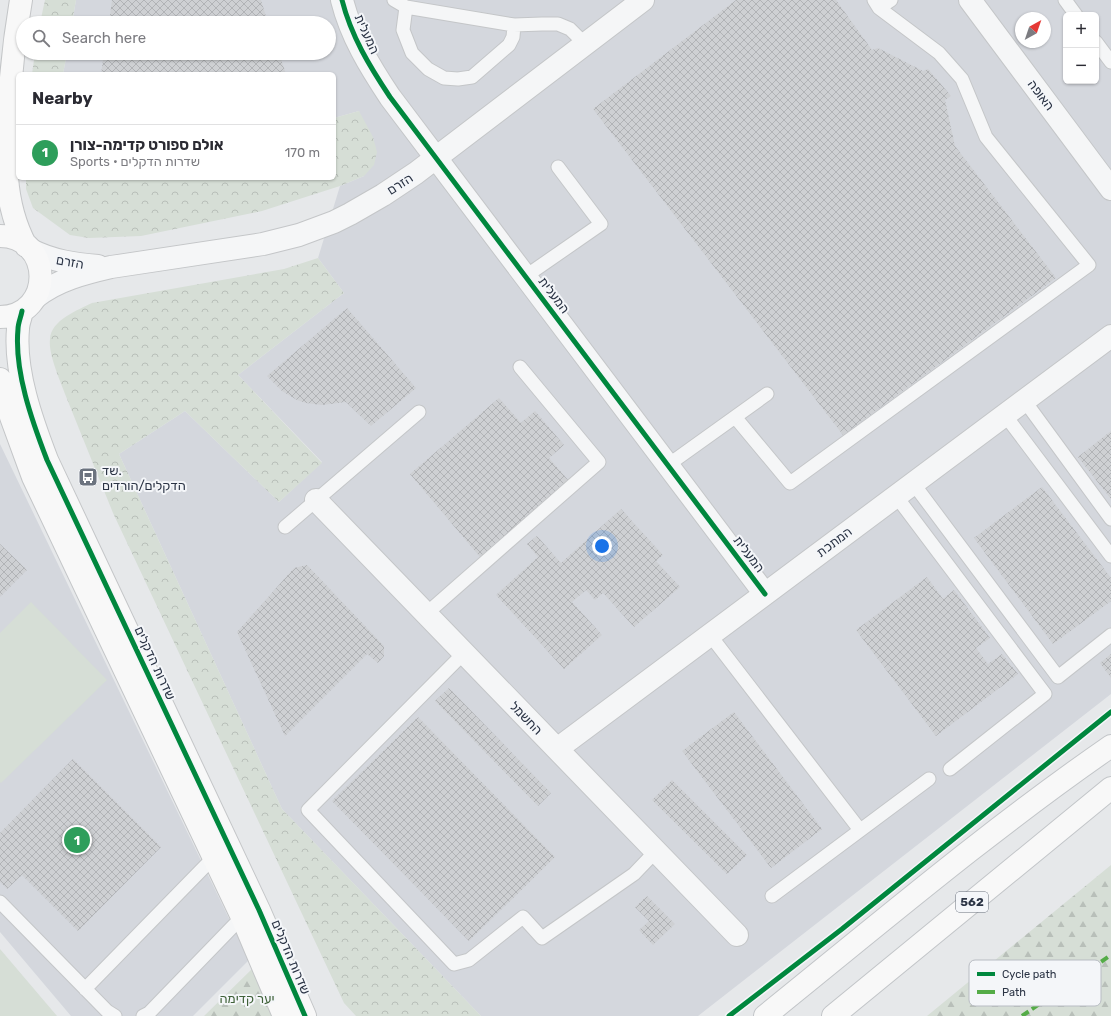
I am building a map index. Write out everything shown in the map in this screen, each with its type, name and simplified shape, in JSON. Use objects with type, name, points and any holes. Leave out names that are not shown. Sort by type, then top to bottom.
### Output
[{"type":"street","points":[[18,16],[21,0]]},
{"type":"street","name":"המעלית","points":[[342,0],[349,24],[367,61],[390,97],[765,594]]},
{"type":"street","name":"הזרם","points":[[29,304],[50,287],[88,273],[111,267],[263,244],[299,235],[334,222],[399,185],[643,0]]},
{"type":"street","name":"האופה","points":[[970,0],[1111,189]]},
{"type":"street","points":[[16,32],[10,80],[5,164],[12,211],[18,231],[29,248]]},
{"type":"street","points":[[0,236],[15,239],[29,248]]},
{"type":"street","name":"הזרם","points":[[29,248],[46,257],[71,263],[111,267]]},
{"type":"street","name":"שדרות הדקלים","points":[[29,248],[38,261],[41,273],[40,286],[29,304],[18,328],[18,354],[23,385],[31,417],[41,446],[259,910],[305,1016]]},
{"type":"street","points":[[0,317],[10,316],[29,304]]},
{"type":"street","name":"המתכת","points":[[557,749],[1111,336]]},
{"type":"street","points":[[0,379],[17,437],[33,477],[242,917],[284,1016]]},
{"type":"street","name":"החשמל","points":[[316,500],[736,935]]},
{"type":"street","points":[[766,1016],[956,862],[1076,770],[1111,746]]},
{"type":"street","name":"562","points":[[833,1016],[1111,788]]},
{"type":"lane","points":[[394,0],[406,7],[514,25],[558,24],[570,28],[585,44]]},
{"type":"lane","points":[[876,4],[891,0]]},
{"type":"lane","points":[[1064,0],[1074,12]]},
{"type":"lane","points":[[735,418],[790,483],[1089,266],[986,137],[962,79],[939,53],[876,4]]},
{"type":"lane","points":[[406,7],[403,30],[412,53],[428,68],[444,78],[458,80],[472,77],[509,45],[513,37],[514,25]]},
{"type":"lane","points":[[1099,46],[1111,62]]},
{"type":"lane","points":[[526,276],[601,224],[558,167]]},
{"type":"lane","points":[[426,614],[599,462],[520,367]]},
{"type":"lane","points":[[668,465],[767,394]]},
{"type":"lane","points":[[1024,400],[1111,519]]},
{"type":"lane","points":[[285,526],[419,412]]},
{"type":"lane","points":[[1005,415],[1111,556]]},
{"type":"lane","points":[[913,483],[1058,677],[1111,635]]},
{"type":"lane","points":[[896,496],[1046,694],[950,769]]},
{"type":"lane","points":[[710,635],[860,830]]},
{"type":"lane","points":[[464,653],[308,810],[454,964],[469,960],[523,917],[542,938],[634,874],[656,851]]},
{"type":"lane","points":[[772,896],[929,779]]},
{"type":"lane","points":[[85,989],[214,857]]},
{"type":"lane","points":[[0,902],[107,1011],[115,1016]]},
{"type":"lane","points":[[143,1016],[149,1013],[242,917]]},
{"type":"shaded area","points":[[76,0],[1111,0],[1111,694],[698,1016],[481,1016],[282,809],[119,454],[185,411],[279,502],[322,462],[238,375],[344,293],[318,258],[340,186],[364,176],[359,111],[336,117],[336,72],[63,72],[66,60],[336,60],[336,16],[73,16]]},
{"type":"shaded area","points":[[0,444],[249,960],[193,1016],[71,1016],[0,932]]},
{"type":"green space","points":[[45,0],[76,0],[73,16],[42,16]]},
{"type":"green space","points":[[34,60],[66,60],[63,72],[32,72]]},
{"type":"green space","points":[[359,111],[373,137],[377,152],[374,165],[364,176],[340,186],[262,211],[141,236],[89,238],[70,235],[33,208],[26,189],[26,180],[336,180],[336,117]]},
{"type":"green space","points":[[318,258],[344,293],[238,375],[322,463],[279,502],[185,411],[119,454],[282,809],[481,1016],[356,1016],[344,1003],[113,513],[65,394],[51,352],[50,339],[55,326],[66,316],[92,303],[284,269]]},
{"type":"green space","points":[[31,602],[107,680],[1,783],[0,633]]},
{"type":"green space","points":[[1111,865],[1111,1016],[927,1016],[969,982],[969,1006],[1101,1006],[1101,960],[995,960]]},
{"type":"green space","points":[[0,949],[57,1016],[0,1016]]},
{"type":"green space","name":"יער קדימה","points":[[253,968],[274,1016],[204,1016]]},
{"type":"building","points":[[112,0],[261,0],[266,16],[110,16]]},
{"type":"building","points":[[736,0],[836,0],[872,50],[878,48],[923,71],[928,69],[951,96],[945,100],[955,146],[1056,278],[843,435],[593,109]]},
{"type":"building","points":[[103,60],[281,60],[285,72],[101,72]]},
{"type":"building","points":[[347,308],[416,388],[371,426],[346,402],[322,405],[306,403],[297,400],[282,391],[267,376]]},
{"type":"building","points":[[499,398],[521,423],[535,411],[564,445],[549,458],[569,481],[480,557],[410,474]]},
{"type":"building","points":[[1111,431],[1111,499],[1078,457]]},
{"type":"building","points":[[1042,487],[1111,578],[1111,601],[1053,644],[974,538]]},
{"type":"building","points":[[621,509],[663,555],[656,561],[680,587],[634,627],[603,593],[595,600],[586,590],[572,602],[602,635],[564,669],[496,595],[538,557],[527,544],[537,536],[561,563]]},
{"type":"building","points":[[0,544],[27,570],[0,597]]},
{"type":"building","points":[[307,565],[384,646],[384,656],[378,663],[367,654],[285,736],[237,632],[294,568]]},
{"type":"building","points":[[927,577],[943,599],[954,590],[990,638],[976,648],[988,664],[1002,654],[1018,674],[936,736],[856,630]]},
{"type":"building","points":[[1111,654],[1111,678],[1100,663]]},
{"type":"building","points":[[449,688],[551,793],[538,806],[435,701]]},
{"type":"building","points":[[734,712],[822,829],[771,868],[682,751]]},
{"type":"building","points":[[418,717],[555,857],[469,941],[332,801]]},
{"type":"building","points":[[73,759],[161,847],[78,931],[22,875],[7,889],[0,882],[0,833]]},
{"type":"building","points":[[672,780],[747,855],[727,874],[652,800]]},
{"type":"building","points":[[647,896],[675,924],[653,945],[639,930],[649,921],[635,907]]},
{"type":"marked path","points":[[1101,962],[1111,955]]},
{"type":"marked path","points":[[1022,1016],[1037,1006]]},
{"type":"cycle path","points":[[342,0],[350,26],[356,39],[375,74],[390,97],[765,594]]},
{"type":"cycle path","points":[[22,311],[18,327],[17,345],[21,379],[30,412],[47,460],[259,910],[305,1016]]},
{"type":"cycle path","points":[[729,1016],[842,929],[1111,712]]},
{"type":"place","name":"שד. הדקלים/הורדים","points":[[88,477]]},
{"type":"place","name":"אולם ספורט קדימה-צורן","points":[[77,840]]}]
